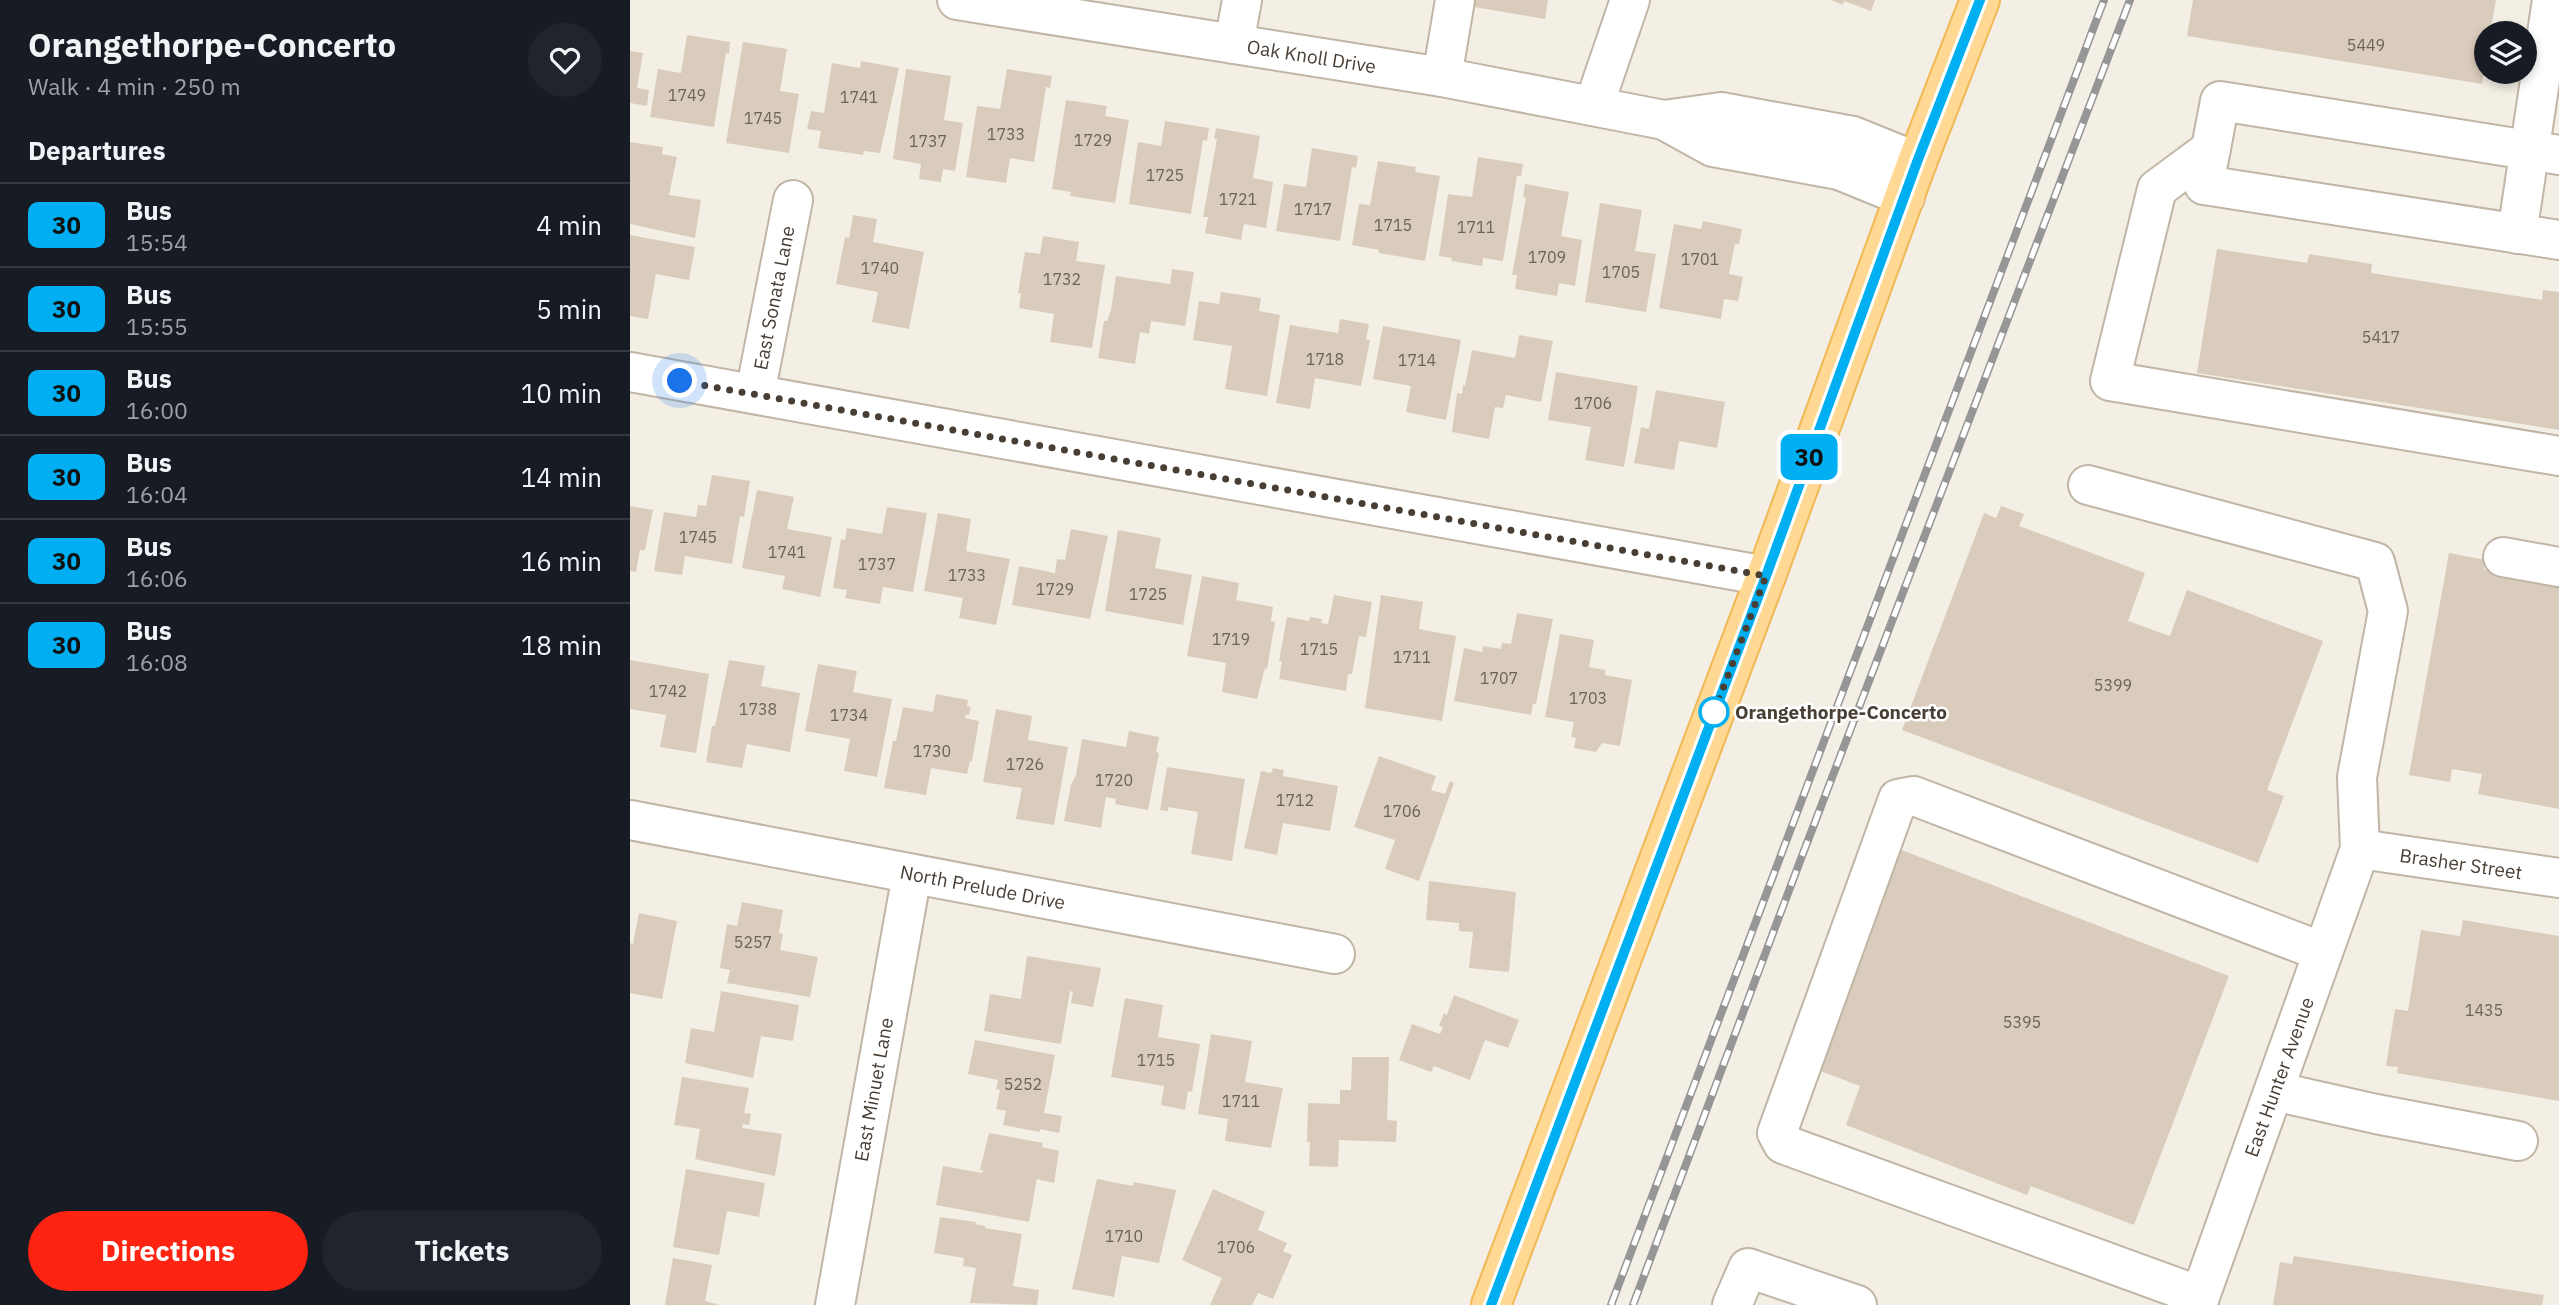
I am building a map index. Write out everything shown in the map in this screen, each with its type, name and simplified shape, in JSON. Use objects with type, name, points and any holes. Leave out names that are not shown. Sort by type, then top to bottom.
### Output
[{"type":"main road","points":[[1491,1305],[1980,0]]},
{"type":"street","name":"Oak Knoll Drive","points":[[957,0],[1027,5],[1234,44],[1442,77],[1594,105],[1664,120],[1713,148],[1911,180]]},
{"type":"street","points":[[1234,44],[1242,0]]},
{"type":"street","points":[[1442,77],[1455,0]]},
{"type":"street","points":[[1594,105],[1630,0]]},
{"type":"street","points":[[2517,234],[2544,152],[2552,0]]},
{"type":"street","points":[[2544,152],[2220,101],[2204,185],[2559,240]]},
{"type":"street","points":[[2211,149],[2157,189],[2110,380],[2559,456]]},
{"type":"street","name":"East Sonata Lane","points":[[755,394],[793,200]]},
{"type":"street","points":[[630,372],[1766,576]]},
{"type":"street","points":[[2088,485],[2375,562],[2388,611],[2357,777],[2360,849]]},
{"type":"street","points":[[2503,557],[2559,567]]},
{"type":"street","points":[[2199,1301],[1783,1144],[1777,1133],[1898,799],[1914,796],[2323,952]]},
{"type":"street","name":"North Prelude Drive","points":[[630,820],[1335,954]]},
{"type":"street","name":"Brasher Street","points":[[2360,849],[2559,878]]},
{"type":"street","name":"East Hunter Avenue","points":[[2199,1301],[2360,849]]},
{"type":"street","name":"East Minuet Lane","points":[[835,1305],[912,874]]},
{"type":"street","points":[[2274,1090],[2376,1114],[2518,1141]]},
{"type":"street","points":[[1732,1305],[1748,1268],[1857,1305]]},
{"type":"building","points":[[1475,0],[1548,0],[1545,19],[1474,7]]},
{"type":"building","points":[[1831,0],[1875,0],[1871,11],[1844,1],[1843,5]]},
{"type":"building","points":[[2193,0],[2496,0],[2492,21],[2474,21],[2474,83],[2187,36]]},
{"type":"building","points":[[687,35],[730,42],[714,127],[650,117],[658,69],[681,73]]},
{"type":"building","points":[[743,42],[787,49],[780,91],[799,94],[789,153],[726,143]]},
{"type":"building","points":[[630,51],[643,53],[637,88],[649,90],[647,106],[630,103]]},
{"type":"building","points":[[861,61],[899,68],[880,153],[864,151],[863,155],[818,148],[821,131],[807,129],[811,111],[824,113],[832,63],[860,68]]},
{"type":"building","points":[[906,69],[951,76],[944,120],[963,123],[955,171],[943,169],[941,182],[919,179],[921,164],[893,159]]},
{"type":"building","points":[[1007,69],[1052,76],[1050,88],[1046,87],[1034,162],[1010,158],[1006,183],[966,177],[977,106],[1000,109]]},
{"type":"building","points":[[1066,100],[1107,106],[1105,116],[1129,120],[1115,203],[1070,196],[1071,192],[1052,189]]},
{"type":"building","points":[[1165,121],[1209,128],[1207,141],[1203,140],[1191,214],[1129,204],[1138,142],[1161,146]]},
{"type":"building","points":[[1216,128],[1260,136],[1253,178],[1273,182],[1266,228],[1244,224],[1241,240],[1205,233],[1208,217],[1203,217],[1217,139],[1214,139]]},
{"type":"building","points":[[630,142],[663,147],[662,154],[677,157],[669,195],[701,200],[695,238],[630,224]]},
{"type":"building","points":[[1312,148],[1358,156],[1356,168],[1352,167],[1340,241],[1276,231],[1284,184],[1306,187]]},
{"type":"building","points":[[1478,157],[1523,164],[1521,176],[1517,176],[1503,261],[1483,258],[1482,266],[1451,261],[1452,258],[1439,256],[1448,194],[1472,197]]},
{"type":"building","points":[[1378,161],[1416,167],[1415,172],[1440,176],[1425,261],[1352,245],[1359,204],[1370,205]]},
{"type":"building","points":[[1525,184],[1569,192],[1561,236],[1582,240],[1575,286],[1559,283],[1557,296],[1515,289],[1517,275],[1512,275],[1526,198],[1523,197]]},
{"type":"building","points":[[1600,203],[1642,210],[1635,251],[1656,254],[1646,312],[1585,302]]},
{"type":"building","points":[[853,215],[877,219],[873,242],[924,252],[909,329],[872,322],[878,292],[836,284],[845,237],[849,238]]},
{"type":"building","points":[[1703,221],[1742,229],[1739,244],[1735,244],[1729,274],[1743,277],[1738,301],[1724,299],[1721,319],[1659,308],[1674,224],[1701,229]]},
{"type":"building","points":[[630,235],[695,247],[689,280],[656,274],[648,319],[630,316]]},
{"type":"building","points":[[1043,236],[1079,242],[1076,261],[1105,265],[1092,348],[1050,342],[1054,314],[1019,308],[1021,293],[1018,293],[1025,252],[1040,254]]},
{"type":"building","points":[[2217,249],[2307,263],[2309,254],[2372,264],[2371,273],[2542,300],[2543,290],[2559,292],[2559,430],[2197,373]]},
{"type":"building","points":[[1172,269],[1194,272],[1185,326],[1151,321],[1149,334],[1140,332],[1135,364],[1098,358],[1104,321],[1107,321],[1111,310],[1116,276],[1170,284]]},
{"type":"building","points":[[1221,292],[1261,298],[1259,311],[1280,315],[1267,396],[1225,389],[1232,346],[1193,340],[1199,301],[1219,304]]},
{"type":"building","points":[[1340,319],[1369,324],[1366,339],[1370,340],[1361,386],[1315,378],[1310,409],[1276,403],[1290,325],[1338,333]]},
{"type":"building","points":[[1383,326],[1461,340],[1446,420],[1406,412],[1411,386],[1373,379]]},
{"type":"building","points":[[1519,335],[1553,341],[1541,402],[1506,395],[1503,408],[1495,407],[1489,439],[1452,432],[1457,393],[1462,394],[1463,385],[1465,386],[1472,350],[1515,358]]},
{"type":"building","points":[[1556,372],[1638,386],[1624,467],[1585,460],[1591,427],[1548,420]]},
{"type":"building","points":[[1656,390],[1725,402],[1717,448],[1679,441],[1674,470],[1634,463],[1641,427],[1649,429]]},
{"type":"building","points":[[712,475],[750,481],[744,517],[740,516],[732,564],[685,556],[682,575],[654,571],[664,512],[696,517],[698,505],[706,506]]},
{"type":"building","points":[[757,490],[794,497],[787,529],[832,537],[820,597],[782,589],[785,576],[742,568]]},
{"type":"building","points":[[630,506],[653,510],[645,550],[640,550],[636,572],[630,571]]},
{"type":"building","points":[[2001,506],[2024,514],[2019,526],[2145,573],[2128,621],[2170,636],[2187,590],[2323,641],[2267,790],[2284,796],[2258,863],[1902,730],[1984,513],[1996,518]]},
{"type":"building","points":[[887,507],[927,513],[913,592],[883,587],[880,604],[845,598],[847,590],[833,588],[841,539],[845,540],[847,528],[882,534]]},
{"type":"building","points":[[938,513],[971,519],[966,551],[1010,559],[996,625],[959,618],[963,598],[924,591]]},
{"type":"building","points":[[1071,529],[1108,536],[1090,619],[1012,605],[1019,566],[1055,573],[1057,559],[1065,560]]},
{"type":"building","points":[[1118,530],[1161,538],[1155,568],[1192,575],[1183,625],[1105,611]]},
{"type":"building","points":[[2449,553],[2486,560],[2484,570],[2559,584],[2559,809],[2478,794],[2482,774],[2452,769],[2450,782],[2409,775]]},
{"type":"building","points":[[1202,576],[1239,583],[1236,600],[1273,607],[1271,621],[1275,622],[1267,669],[1265,668],[1257,699],[1222,692],[1226,663],[1187,656]]},
{"type":"building","points":[[1334,595],[1372,602],[1366,637],[1359,636],[1346,691],[1279,679],[1282,661],[1279,661],[1287,617],[1309,621],[1310,617],[1322,619],[1321,623],[1328,624]]},
{"type":"building","points":[[1381,595],[1423,602],[1419,629],[1456,636],[1442,721],[1365,708]]},
{"type":"building","points":[[1517,613],[1553,619],[1536,704],[1533,704],[1531,715],[1454,701],[1464,648],[1482,652],[1483,646],[1501,649],[1502,643],[1511,644]]},
{"type":"building","points":[[1560,634],[1594,640],[1589,667],[1605,670],[1605,675],[1632,680],[1620,746],[1602,743],[1596,752],[1574,748],[1576,738],[1571,737],[1574,722],[1545,717]]},
{"type":"building","points":[[630,660],[709,674],[696,753],[660,747],[666,715],[630,709]]},
{"type":"building","points":[[729,660],[765,666],[761,686],[800,693],[790,752],[747,744],[742,768],[706,762]]},
{"type":"building","points":[[818,664],[857,671],[853,692],[892,699],[877,777],[844,771],[850,739],[805,731]]},
{"type":"building","points":[[936,694],[968,700],[967,706],[971,707],[965,718],[979,721],[967,774],[931,768],[926,795],[884,788],[903,707],[933,712]]},
{"type":"building","points":[[996,709],[1032,716],[1028,740],[1068,747],[1054,825],[1016,819],[1022,788],[983,782]]},
{"type":"building","points":[[1129,731],[1159,737],[1156,752],[1159,753],[1148,810],[1115,804],[1116,799],[1106,797],[1101,828],[1064,821],[1082,739],[1126,747]]},
{"type":"building","points":[[1379,756],[1436,776],[1431,790],[1445,794],[1450,781],[1454,783],[1419,881],[1385,869],[1395,840],[1354,827]]},
{"type":"building","points":[[1167,767],[1245,779],[1232,861],[1191,854],[1198,812],[1168,807],[1168,811],[1160,810]]},
{"type":"building","points":[[1273,768],[1284,770],[1283,776],[1338,786],[1330,831],[1283,823],[1277,855],[1244,848],[1261,771],[1271,773]]},
{"type":"building","points":[[1899,849],[2229,976],[2134,1225],[2031,1186],[2027,1195],[1846,1125],[1860,1086],[1815,1069]]},
{"type":"building","points":[[1429,881],[1516,892],[1509,972],[1469,968],[1473,932],[1459,931],[1459,923],[1426,920]]},
{"type":"building","points":[[742,902],[783,910],[779,933],[783,934],[780,950],[818,957],[810,997],[727,983],[730,970],[720,968],[727,924],[737,926]]},
{"type":"building","points":[[639,913],[677,921],[662,999],[630,993],[630,943],[633,944]]},
{"type":"building","points":[[2463,920],[2559,936],[2559,1101],[2397,1073],[2398,1067],[2386,1066],[2395,1009],[2408,1011],[2421,930],[2460,936]]},
{"type":"building","points":[[1027,956],[1101,968],[1093,1007],[1071,1003],[1073,992],[1070,991],[1061,1044],[984,1031],[990,994],[1021,999]]},
{"type":"building","points":[[721,991],[799,1005],[793,1041],[761,1036],[753,1078],[685,1063],[691,1028],[714,1032]]},
{"type":"building","points":[[1454,995],[1519,1020],[1508,1048],[1485,1040],[1470,1080],[1434,1066],[1431,1072],[1399,1060],[1412,1024],[1440,1034],[1443,1027],[1439,1026],[1444,1013],[1447,1015]]},
{"type":"building","points":[[1125,998],[1163,1005],[1158,1037],[1200,1044],[1192,1092],[1188,1091],[1185,1110],[1161,1105],[1164,1086],[1111,1077]]},
{"type":"building","points":[[1211,1034],[1252,1041],[1245,1082],[1283,1088],[1271,1148],[1225,1141],[1228,1119],[1198,1114]]},
{"type":"building","points":[[975,1040],[1055,1055],[1044,1113],[1062,1116],[1059,1133],[1003,1125],[1006,1111],[996,1109],[1000,1090],[996,1089],[998,1080],[968,1074]]},
{"type":"building","points":[[1352,1057],[1389,1057],[1387,1120],[1397,1121],[1396,1142],[1339,1140],[1338,1167],[1309,1166],[1308,1103],[1340,1104],[1340,1090],[1351,1090]]},
{"type":"building","points":[[682,1077],[749,1088],[744,1113],[751,1114],[749,1125],[743,1124],[742,1128],[782,1134],[775,1176],[695,1159],[700,1129],[674,1125]]},
{"type":"building","points":[[989,1133],[1043,1143],[1042,1147],[1059,1151],[1054,1183],[1037,1179],[1029,1222],[936,1205],[943,1166],[982,1173],[983,1170],[980,1170]]},
{"type":"building","points":[[686,1169],[765,1183],[759,1217],[727,1211],[719,1255],[673,1247]]},
{"type":"building","points":[[1097,1179],[1133,1186],[1134,1182],[1176,1190],[1159,1263],[1122,1256],[1114,1297],[1072,1289]]},
{"type":"building","points":[[1213,1189],[1265,1212],[1258,1230],[1287,1243],[1283,1251],[1292,1255],[1273,1299],[1258,1293],[1252,1305],[1210,1305],[1222,1278],[1182,1260]]},
{"type":"building","points":[[940,1217],[976,1222],[975,1224],[985,1228],[1022,1234],[1013,1286],[1039,1290],[1037,1305],[970,1303],[976,1268],[963,1266],[964,1258],[934,1253]]},
{"type":"building","points":[[2294,1256],[2544,1295],[2542,1305],[2273,1305],[2280,1262],[2292,1264]]},
{"type":"building","points":[[673,1258],[712,1265],[705,1301],[720,1305],[665,1305]]},
{"type":"railway","points":[[1611,1305],[2104,0]]},
{"type":"railway","points":[[1633,1305],[2130,0]]},
{"type":"bus line","name":"30","points":[[1491,1305],[1766,576],[1917,162],[1980,0]]},
{"type":"place","name":"Orangethorpe-Concerto","points":[[1714,712]]},
{"type":"route","points":[[680,381],[1766,576],[1714,712]]}]
